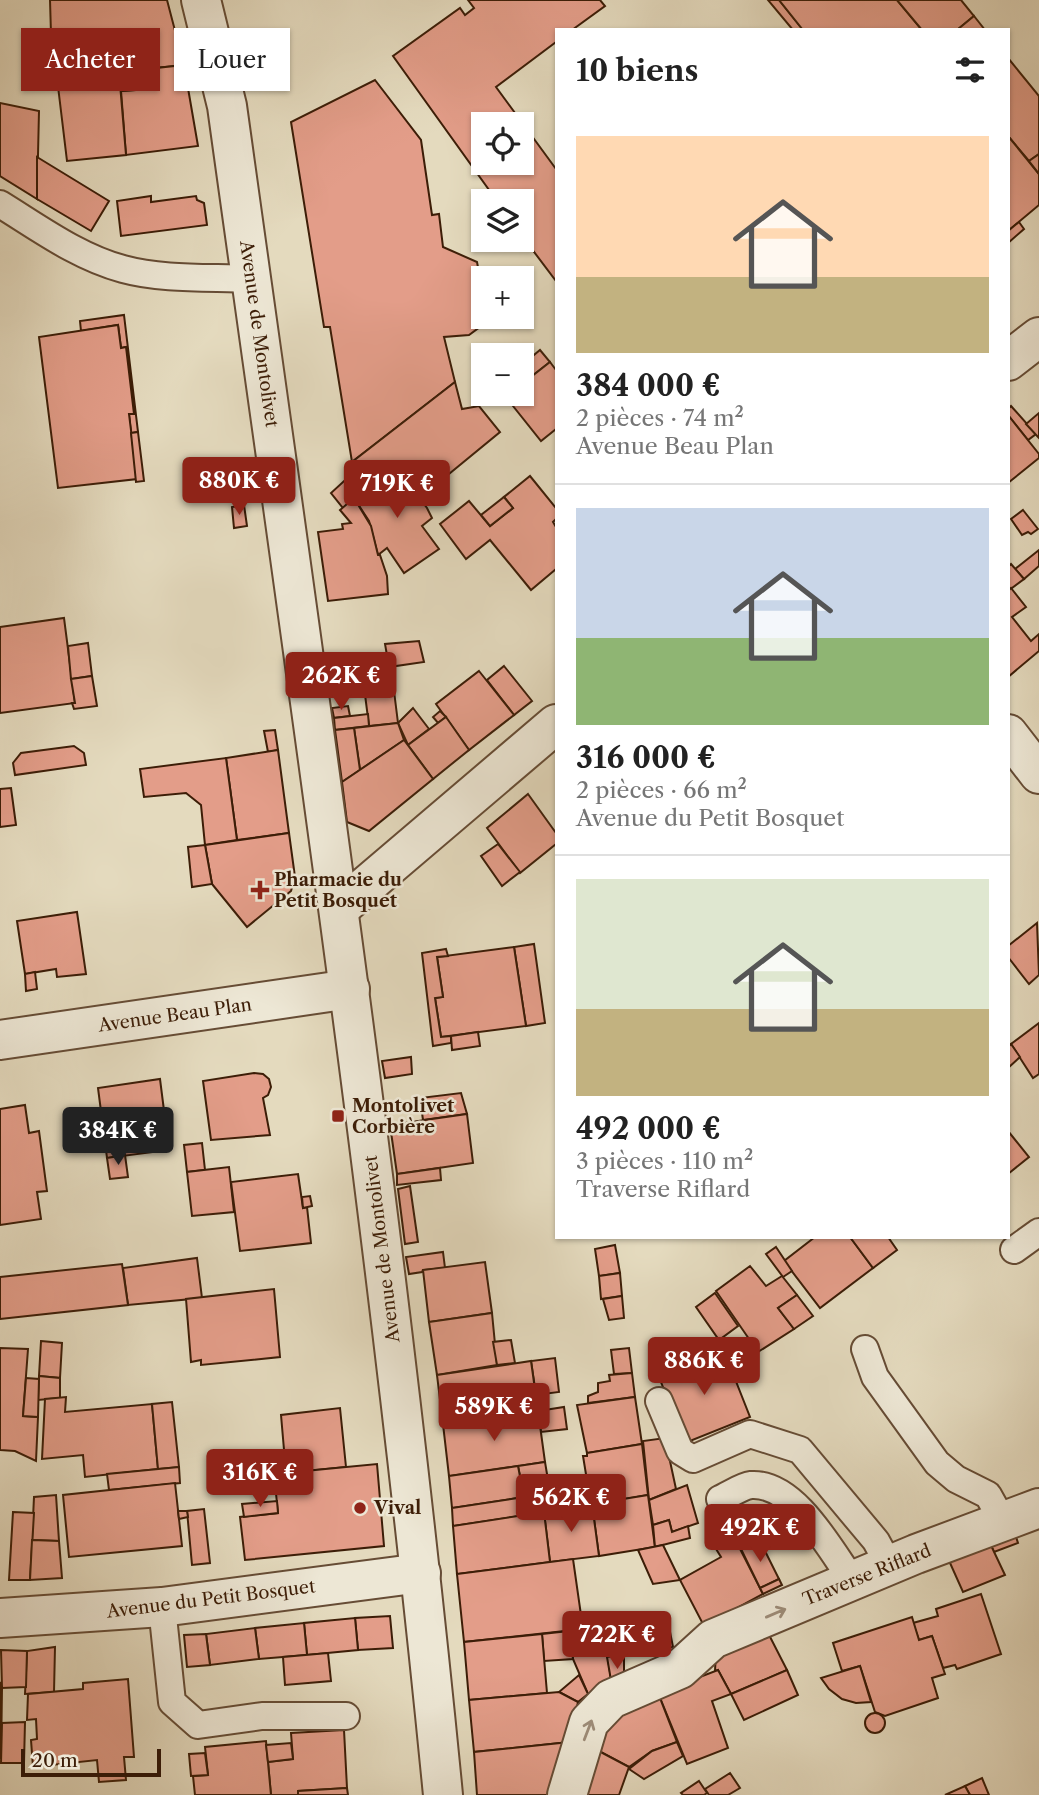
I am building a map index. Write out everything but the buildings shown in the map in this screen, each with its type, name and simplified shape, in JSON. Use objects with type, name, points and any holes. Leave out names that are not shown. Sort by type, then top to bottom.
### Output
[{"type":"street","name":"Avenue de Montolivet","points":[[201,0],[227,106],[340,908],[421,1573],[443,1795]]},
{"type":"street","points":[[1010,359],[1039,337]]},
{"type":"street","points":[[340,908],[555,725]]},
{"type":"street","points":[[1010,737],[1039,774]]},
{"type":"street","name":"Avenue Beau Plan","points":[[0,1040],[350,989]]},
{"type":"street","name":"Traverse Riflard","points":[[567,1795],[589,1722],[611,1699],[680,1669],[713,1639],[889,1565],[1039,1508]]},
{"type":"street","name":"Avenue du Petit Bosquet","points":[[0,1618],[162,1608],[421,1573]]},
{"type":"lane","points":[[0,204],[84,255],[124,270],[251,279]]},
{"type":"lane","points":[[1014,1250],[1039,1232]]},
{"type":"lane","points":[[865,1349],[874,1377],[937,1463],[956,1479],[988,1495],[1002,1520]]},
{"type":"lane","points":[[659,1401],[680,1451],[693,1459],[750,1434],[800,1450],[876,1541],[889,1565]]},
{"type":"lane","points":[[720,1499],[750,1485],[777,1491],[801,1508],[852,1580]]},
{"type":"lane","points":[[162,1608],[172,1702],[198,1724],[262,1716],[346,1716]]},
{"type":"place","name":"Pharmacie du Petit Bosquet","points":[[260,890]]},
{"type":"place","name":"Montolivet Corbière","points":[[338,1116]]},
{"type":"place","name":"Vival","points":[[360,1508]]}]
